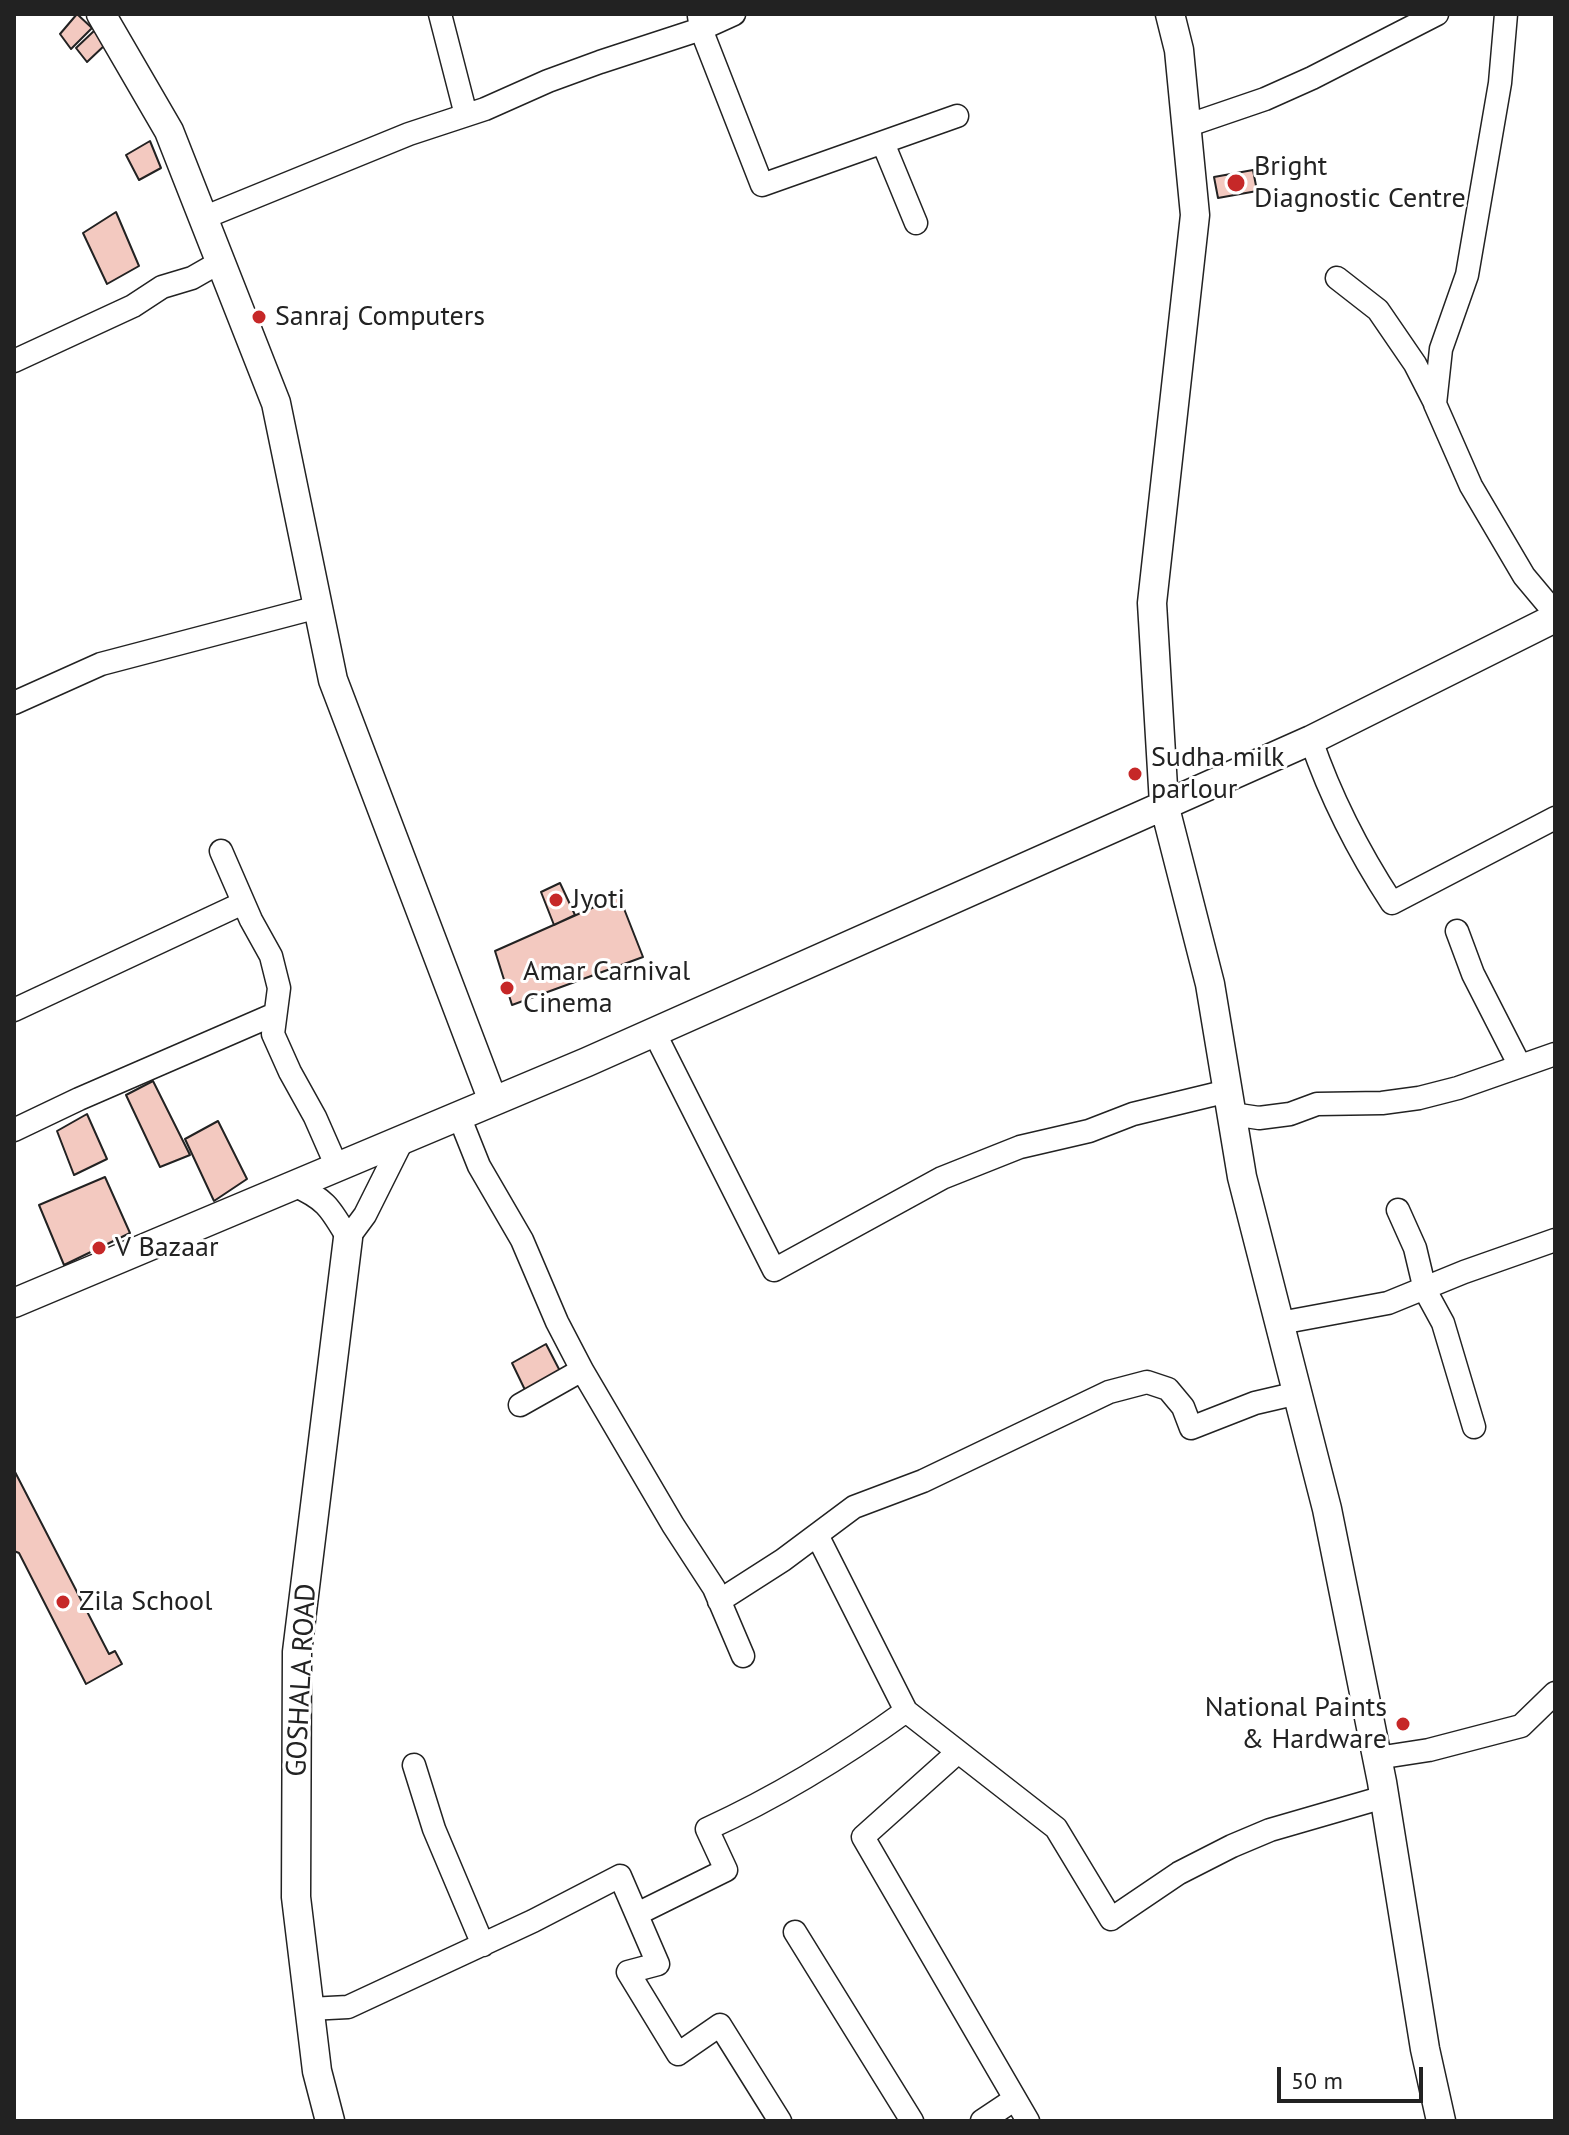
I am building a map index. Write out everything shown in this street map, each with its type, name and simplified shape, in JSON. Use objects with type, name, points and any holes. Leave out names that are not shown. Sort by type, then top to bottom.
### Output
[{"type":"main road","points":[[101,14],[169,131],[276,403],[333,680],[493,1101]]},
{"type":"main road","points":[[1170,14],[1179,50],[1195,215],[1152,603],[1164,804],[1210,984],[1242,1177],[1327,1509],[1377,1758],[1425,2049],[1441,2121]]},
{"type":"main road","points":[[14,1303],[654,1032],[1311,740],[1555,615]]},
{"type":"main road","name":"GOSHALA ROAD","points":[[330,2121],[317,2071],[296,1897],[297,1652],[348,1238]]},
{"type":"street","points":[[440,14],[466,115]]},
{"type":"street","points":[[203,218],[409,134],[466,115],[700,22],[734,14]]},
{"type":"street","points":[[1186,126],[1265,99],[1437,14]]},
{"type":"street","points":[[1435,404],[1441,349],[1467,275],[1500,83],[1506,14]]},
{"type":"street","points":[[700,22],[762,185],[957,116]]},
{"type":"street","points":[[883,143],[916,223]]},
{"type":"street","points":[[14,361],[133,306],[162,287],[192,278],[220,262]]},
{"type":"street","points":[[1337,278],[1378,310],[1415,364],[1471,486],[1524,576],[1555,615]]},
{"type":"street","points":[[14,703],[47,691],[101,664],[318,607]]},
{"type":"street","points":[[1311,740],[1329,791],[1368,866],[1392,903],[1555,818]]},
{"type":"street","points":[[221,851],[243,903],[271,956],[279,988],[273,1034],[337,1167]]},
{"type":"street","points":[[14,1010],[243,903]]},
{"type":"street","points":[[1457,931],[1473,974],[1520,1066]]},
{"type":"street","points":[[14,1130],[275,1014]]},
{"type":"street","points":[[654,1032],[774,1270],[942,1178],[1020,1147],[1089,1131],[1133,1114],[1230,1102],[1259,1118],[1290,1114],[1317,1104],[1382,1103],[1419,1098],[1555,1054]]},
{"type":"street","points":[[459,1116],[479,1166],[522,1240],[557,1322],[582,1370],[719,1601],[743,1656]]},
{"type":"street","points":[[294,1185],[319,1196],[348,1238],[365,1215],[403,1139]]},
{"type":"street","points":[[1398,1210],[1415,1248],[1425,1290],[1443,1323],[1474,1427]]},
{"type":"street","points":[[1280,1323],[1388,1303],[1555,1240]]},
{"type":"street","points":[[520,1405],[582,1370]]},
{"type":"street","points":[[719,1601],[854,1507],[923,1481],[1109,1392],[1147,1382],[1168,1389],[1183,1407],[1191,1428],[1255,1403],[1298,1393]]},
{"type":"street","points":[[817,1535],[906,1711],[1056,1828],[1111,1919],[1179,1873],[1232,1846],[1270,1830],[1384,1797]]},
{"type":"street","points":[[1377,1758],[1429,1750],[1521,1726],[1555,1693]]},
{"type":"street","points":[[637,1914],[726,1870],[707,1829],[758,1806],[866,1740],[906,1711]]},
{"type":"street","points":[[958,1752],[863,1837],[1028,2121]]},
{"type":"street","points":[[414,1765],[434,1829],[483,1945]]},
{"type":"street","points":[[309,2009],[348,2007],[483,1945],[620,1876],[658,1964],[628,1972],[678,2054],[720,2025],[780,2121]]},
{"type":"street","points":[[795,1932],[912,2121]]},
{"type":"street","points":[[982,2121],[1015,2099]]},
{"type":"building","points":[[77,14],[92,28],[71,49],[60,34]]},
{"type":"building","points":[[95,30],[106,44],[87,62],[76,48]]},
{"type":"building","points":[[150,141],[161,168],[139,180],[126,155]]},
{"type":"building","points":[[1253,170],[1257,191],[1218,198],[1214,177]]},
{"type":"building","points":[[116,212],[139,266],[107,284],[83,233]]},
{"type":"building","name":"Jyoti","points":[[560,883],[575,915],[554,925],[541,892]]},
{"type":"building","points":[[619,896],[643,957],[512,1005],[495,951]]},
{"type":"building","points":[[153,1081],[190,1155],[160,1167],[126,1095]]},
{"type":"building","points":[[87,1114],[107,1159],[74,1175],[57,1131]]},
{"type":"building","points":[[218,1121],[247,1179],[214,1201],[185,1139]]},
{"type":"building","points":[[105,1177],[130,1233],[64,1265],[39,1205]]},
{"type":"building","points":[[546,1344],[561,1373],[526,1392],[512,1363]]},
{"type":"building","name":"Zila School","points":[[14,1470],[109,1654],[115,1651],[122,1664],[86,1684],[19,1553],[14,1551]]},
{"type":"place","name":"Bright Diagnostic Centre","points":[[1236,183]]},
{"type":"place","name":"Sanraj Computers","points":[[259,317]]},
{"type":"place","name":"Sudha milk parlour","points":[[1135,774]]},
{"type":"place","name":"Jyoti","points":[[556,900]]},
{"type":"place","name":"Amar Carnival Cinema","points":[[507,988]]},
{"type":"place","name":"V Bazaar","points":[[99,1248]]},
{"type":"place","name":"Zila School","points":[[63,1602]]},
{"type":"place","name":"National Paints & Hardware","points":[[1403,1724]]}]
